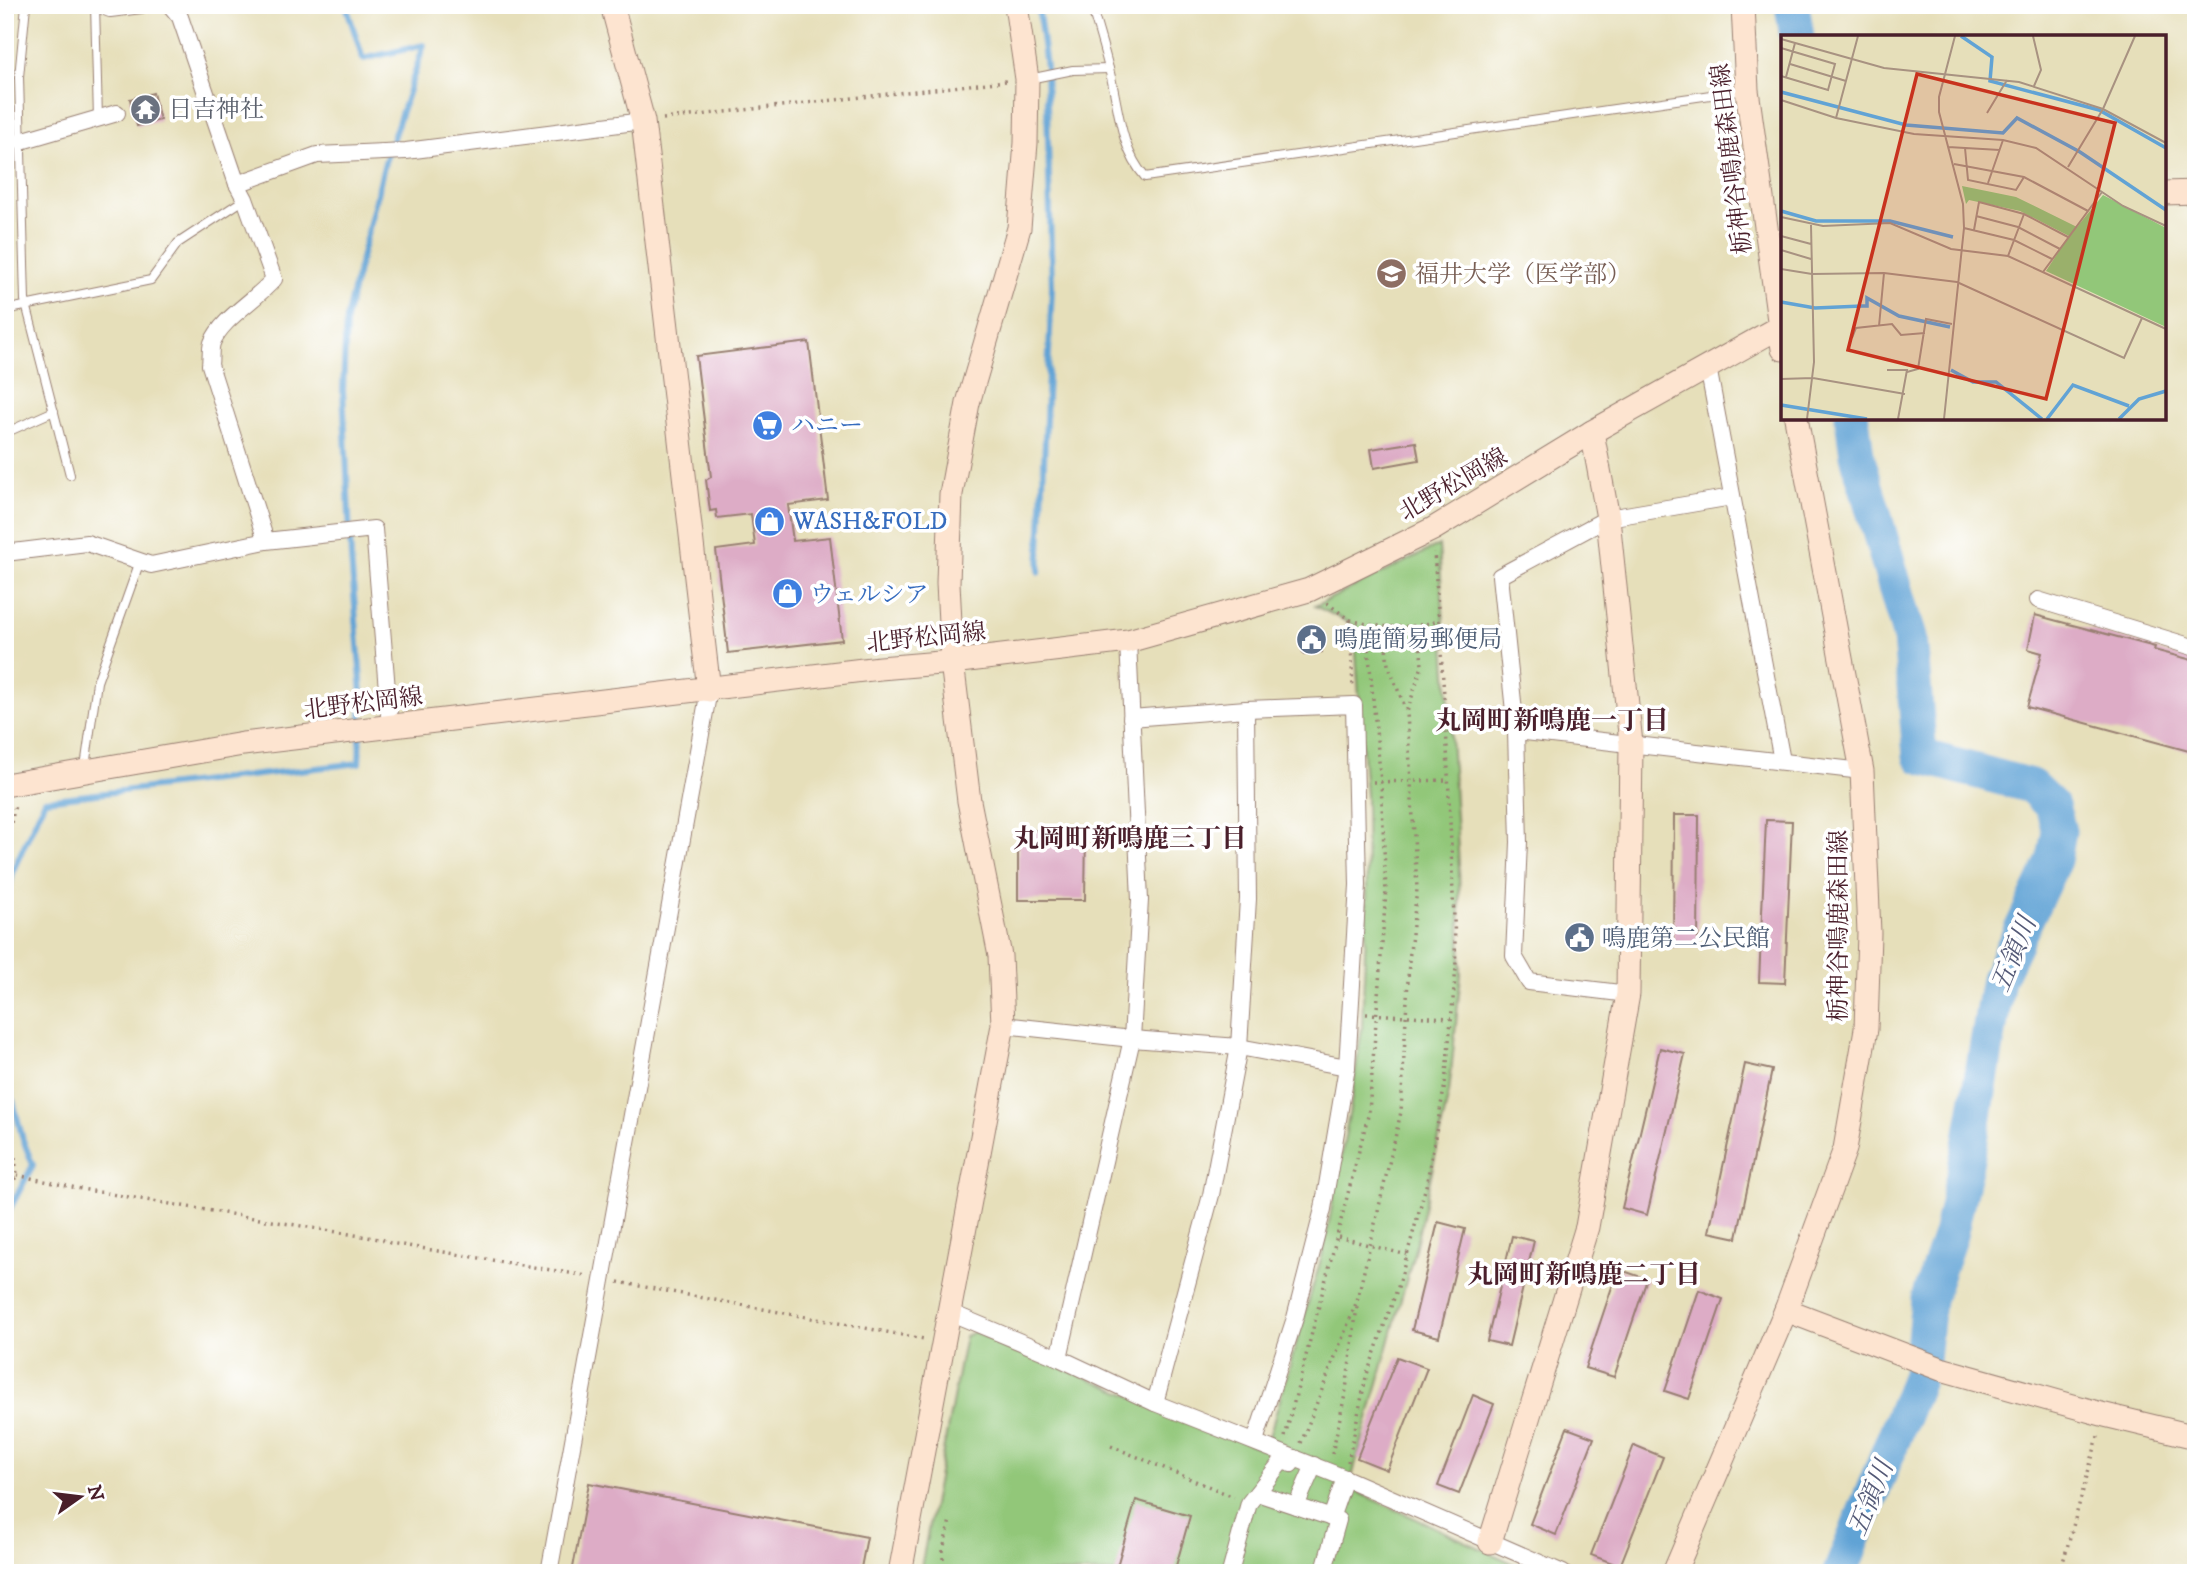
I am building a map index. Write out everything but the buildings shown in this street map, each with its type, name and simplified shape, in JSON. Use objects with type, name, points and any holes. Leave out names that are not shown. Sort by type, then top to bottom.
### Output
[{"type":"street","points":[[98,5],[110,9],[142,5]]},
{"type":"street","points":[[170,5],[180,17],[274,279],[260,295],[223,324],[212,344],[210,365],[266,541]]},
{"type":"street","points":[[549,1573],[709,690],[643,121],[612,5]]},
{"type":"street","points":[[900,1573],[1003,1025],[1000,956],[969,801],[952,662],[948,583],[951,494],[968,403],[1019,228],[1026,144],[1027,79],[1016,5]]},
{"type":"street","name":"栃神谷鳴鹿森田線","points":[[1743,5],[1747,90],[1781,334]]},
{"type":"street","points":[[21,141],[117,113]]},
{"type":"street","points":[[241,191],[317,155],[406,151],[643,121]]},
{"type":"street","points":[[2166,193],[2196,192]]},
{"type":"street","name":"北野松岡線","points":[[13,784],[243,744],[1128,641],[1309,590],[1433,529],[1592,432],[1708,367],[1781,334]]},
{"type":"street","points":[[1708,367],[1782,761]]},
{"type":"street","name":"栃神谷鳴鹿森田線","points":[[1674,1573],[1786,1310],[1845,1149],[1866,1029],[1869,933],[1862,771],[1796,420]]},
{"type":"street","points":[[1490,1542],[1587,1227],[1628,994],[1631,744],[1608,517],[1592,432]]},
{"type":"street","points":[[1628,994],[1529,982],[1514,957],[1519,842],[1516,731],[1500,576],[1608,517],[1732,497]]},
{"type":"street","points":[[5,553],[87,542],[151,565],[266,541],[374,529],[390,727]]},
{"type":"street","points":[[2038,600],[2196,648]]},
{"type":"street","points":[[1059,1358],[1132,1039],[1140,900],[1128,641]]},
{"type":"street","points":[[1131,718],[1246,709],[1354,705],[1358,885],[1347,1067],[1323,1209],[1295,1318],[1255,1441]]},
{"type":"street","points":[[1155,1403],[1211,1195],[1239,1047],[1248,899],[1246,709]]},
{"type":"street","points":[[1516,731],[1862,771]]},
{"type":"street","points":[[1003,1025],[1239,1047],[1347,1067]]},
{"type":"street","points":[[1786,1310],[1941,1369],[2105,1415],[2196,1437]]},
{"type":"street","points":[[949,1312],[1059,1358],[1155,1403],[1321,1468],[1563,1573]]},
{"type":"street","points":[[1230,1573],[1253,1498],[1282,1461],[1291,1464],[1295,1458]]},
{"type":"street","points":[[1296,1506],[1321,1468]]},
{"type":"street","points":[[1331,1518],[1345,1478]]},
{"type":"street","points":[[1253,1498],[1296,1506],[1338,1520],[1323,1573]]},
{"type":"lane","points":[[26,5],[19,77],[26,305],[70,475]]},
{"type":"lane","points":[[97,119],[98,5]]},
{"type":"lane","points":[[1091,5],[1132,162],[1145,177],[1747,90]]},
{"type":"lane","points":[[1027,79],[1073,70],[1109,69]]},
{"type":"lane","points":[[5,310],[151,280],[178,243],[241,191]]},
{"type":"lane","points":[[5,433],[54,411]]},
{"type":"lane","points":[[85,771],[97,682],[140,561]]},
{"type":"path","points":[[643,121],[1027,79]]},
{"type":"path","points":[[1345,1478],[1366,1377],[1399,1284],[1426,1186],[1440,1110],[1456,968],[1433,529]]},
{"type":"path","points":[[1309,590],[1350,620],[1384,628],[1419,626],[1439,621]]},
{"type":"path","points":[[1350,620],[1354,705]]},
{"type":"path","points":[[1407,712],[1422,666],[1419,626]]},
{"type":"path","points":[[1321,1468],[1346,1390],[1357,1301],[1401,1112],[1417,889],[1407,712],[1388,665],[1384,628]]},
{"type":"path","points":[[1356,783],[1448,780]]},
{"type":"path","points":[[5,850],[13,784]]},
{"type":"path","points":[[1350,1014],[1451,1018]]},
{"type":"path","points":[[5,1124],[13,1141],[17,1175],[5,1195]]},
{"type":"path","points":[[17,1175],[81,1189],[385,1240],[943,1343]]},
{"type":"path","points":[[1317,1232],[1407,1255]]},
{"type":"path","points":[[1295,1458],[1357,1301]]},
{"type":"path","points":[[2060,1573],[2105,1415]]},
{"type":"path","points":[[1111,1446],[1253,1498]]},
{"type":"path","points":[[943,1573],[943,1550],[950,1520]]},
{"type":"green space","points":[[1439,545],[1459,865],[1461,974],[1449,1093],[1415,1249],[1349,1488],[1534,1573],[920,1573],[965,1336],[974,1332],[1265,1450],[1324,1249],[1351,1104],[1362,1027],[1367,904],[1366,796],[1354,625],[1315,606]]},
{"type":"waterway","points":[[5,906],[14,868],[45,800],[359,763],[362,694],[351,558],[343,390],[346,319],[385,162],[424,45],[363,59],[346,5]]},
{"type":"waterway","points":[[1038,5],[1046,67],[1052,287],[1039,572]]},
{"type":"waterway","name":"五領川","points":[[1792,5],[1797,35]]},
{"type":"waterway","name":"五領川","points":[[1840,1573],[1921,1370],[1928,1299],[1950,1235],[1970,1145],[1998,979],[2054,860],[2059,831],[2052,806],[2031,786],[1920,756],[1910,638],[1857,455],[1852,420]]},
{"type":"waterway","points":[[5,1070],[23,1140],[33,1165],[5,1218]]},
{"type":"place","name":"日吉神社","points":[[145,109]]},
{"type":"place","name":"福井大学（医学部）","points":[[1392,274]]},
{"type":"place","name":"ハニー","points":[[768,425]]},
{"type":"place","name":"WASH&FOLD","points":[[770,521]]},
{"type":"place","name":"ウェルシア","points":[[787,594]]},
{"type":"place","name":"鳴鹿簡易郵便局","points":[[1311,639]]},
{"type":"place","name":"鳴鹿第二公民館","points":[[1579,938]]},
{"type":"district","name":"丸岡町新鳴鹿一丁目","points":[[1552,720]]},
{"type":"district","name":"丸岡町新鳴鹿三丁目","points":[[1130,838]]},
{"type":"district","name":"丸岡町新鳴鹿二丁目","points":[[1584,1274]]}]
